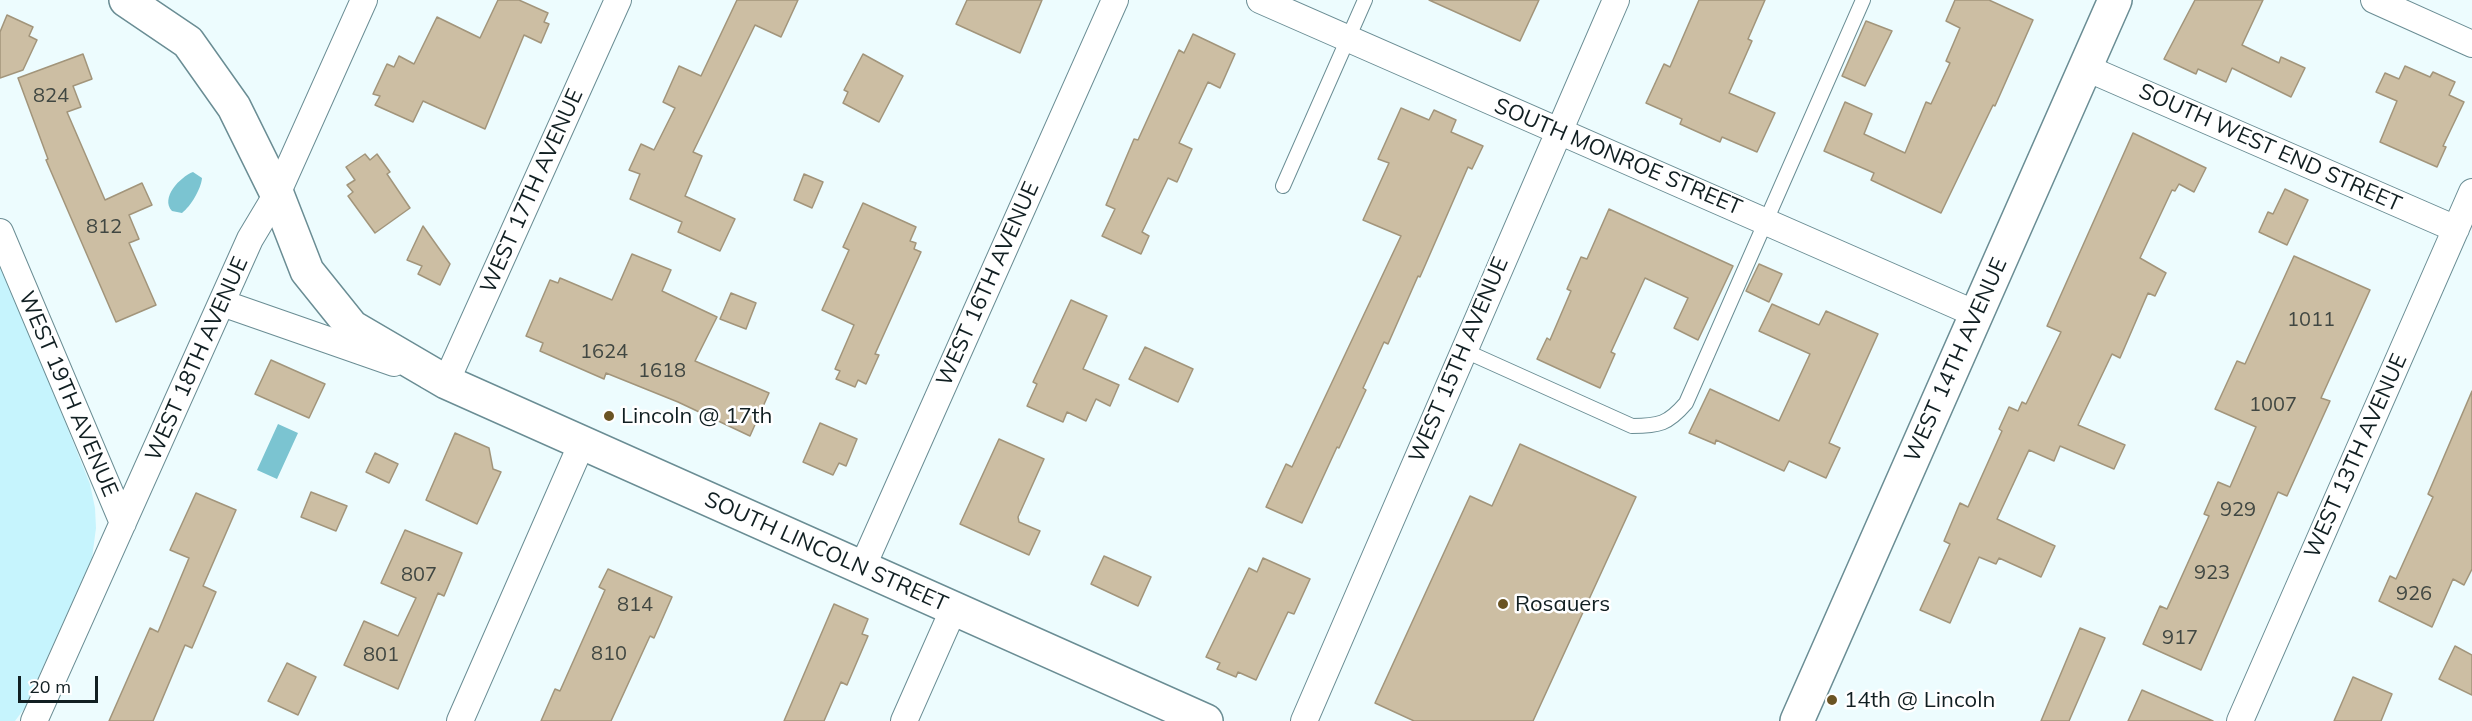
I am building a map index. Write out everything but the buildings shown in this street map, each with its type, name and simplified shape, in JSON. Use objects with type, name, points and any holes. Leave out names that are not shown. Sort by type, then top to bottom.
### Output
[{"type":"street","name":"SOUTH LINCOLN STREET","points":[[126,0],[188,42],[234,107],[277,194],[307,271],[352,327],[447,382]]},
{"type":"street","name":"WEST 18TH AVENUE","points":[[34,721],[250,239],[277,194],[364,0]]},
{"type":"street","name":"WEST 17TH AVENUE","points":[[447,382],[618,0]]},
{"type":"street","name":"WEST 16TH AVENUE","points":[[862,568],[1115,0]]},
{"type":"street","name":"SOUTH MONROE STREET","points":[[1260,0],[1976,314]]},
{"type":"street","name":"WEST 15TH AVENUE","points":[[1304,721],[1616,0]]},
{"type":"street","name":"WEST 14TH AVENUE","points":[[1797,721],[2115,0]]},
{"type":"street","points":[[2374,0],[2472,44]]},
{"type":"street","name":"SOUTH WEST END STREET","points":[[2084,67],[2456,229]]},
{"type":"street","name":"WEST 13TH AVENUE","points":[[2240,721],[2472,192]]},
{"type":"street","name":"WEST 19TH AVENUE","points":[[0,232],[123,523]]},
{"type":"street","name":"SOUTH LINCOLN STREET","points":[[222,303],[447,382],[1206,721]]},
{"type":"street","points":[[460,721],[582,443]]},
{"type":"street","points":[[904,721],[954,608]]},
{"type":"lane","points":[[1283,186],[1365,0]]},
{"type":"lane","points":[[1463,350],[1632,426],[1655,426],[1674,418],[1686,403],[1863,0]]},
{"type":"shaded area","points":[[193,172],[202,178],[195,197],[182,213],[172,211],[168,200],[173,188]]},
{"type":"shaded area","points":[[0,260],[90,484],[96,528],[92,558],[24,709],[15,721],[0,721]]},
{"type":"shaded area","points":[[278,424],[298,433],[277,479],[257,470]]},
{"type":"place","name":"Lincoln @ 17th","points":[[609,416]]},
{"type":"place","name":"Rosauers","points":[[1503,604]]},
{"type":"place","name":"14th @ Lincoln","points":[[1832,700]]}]
